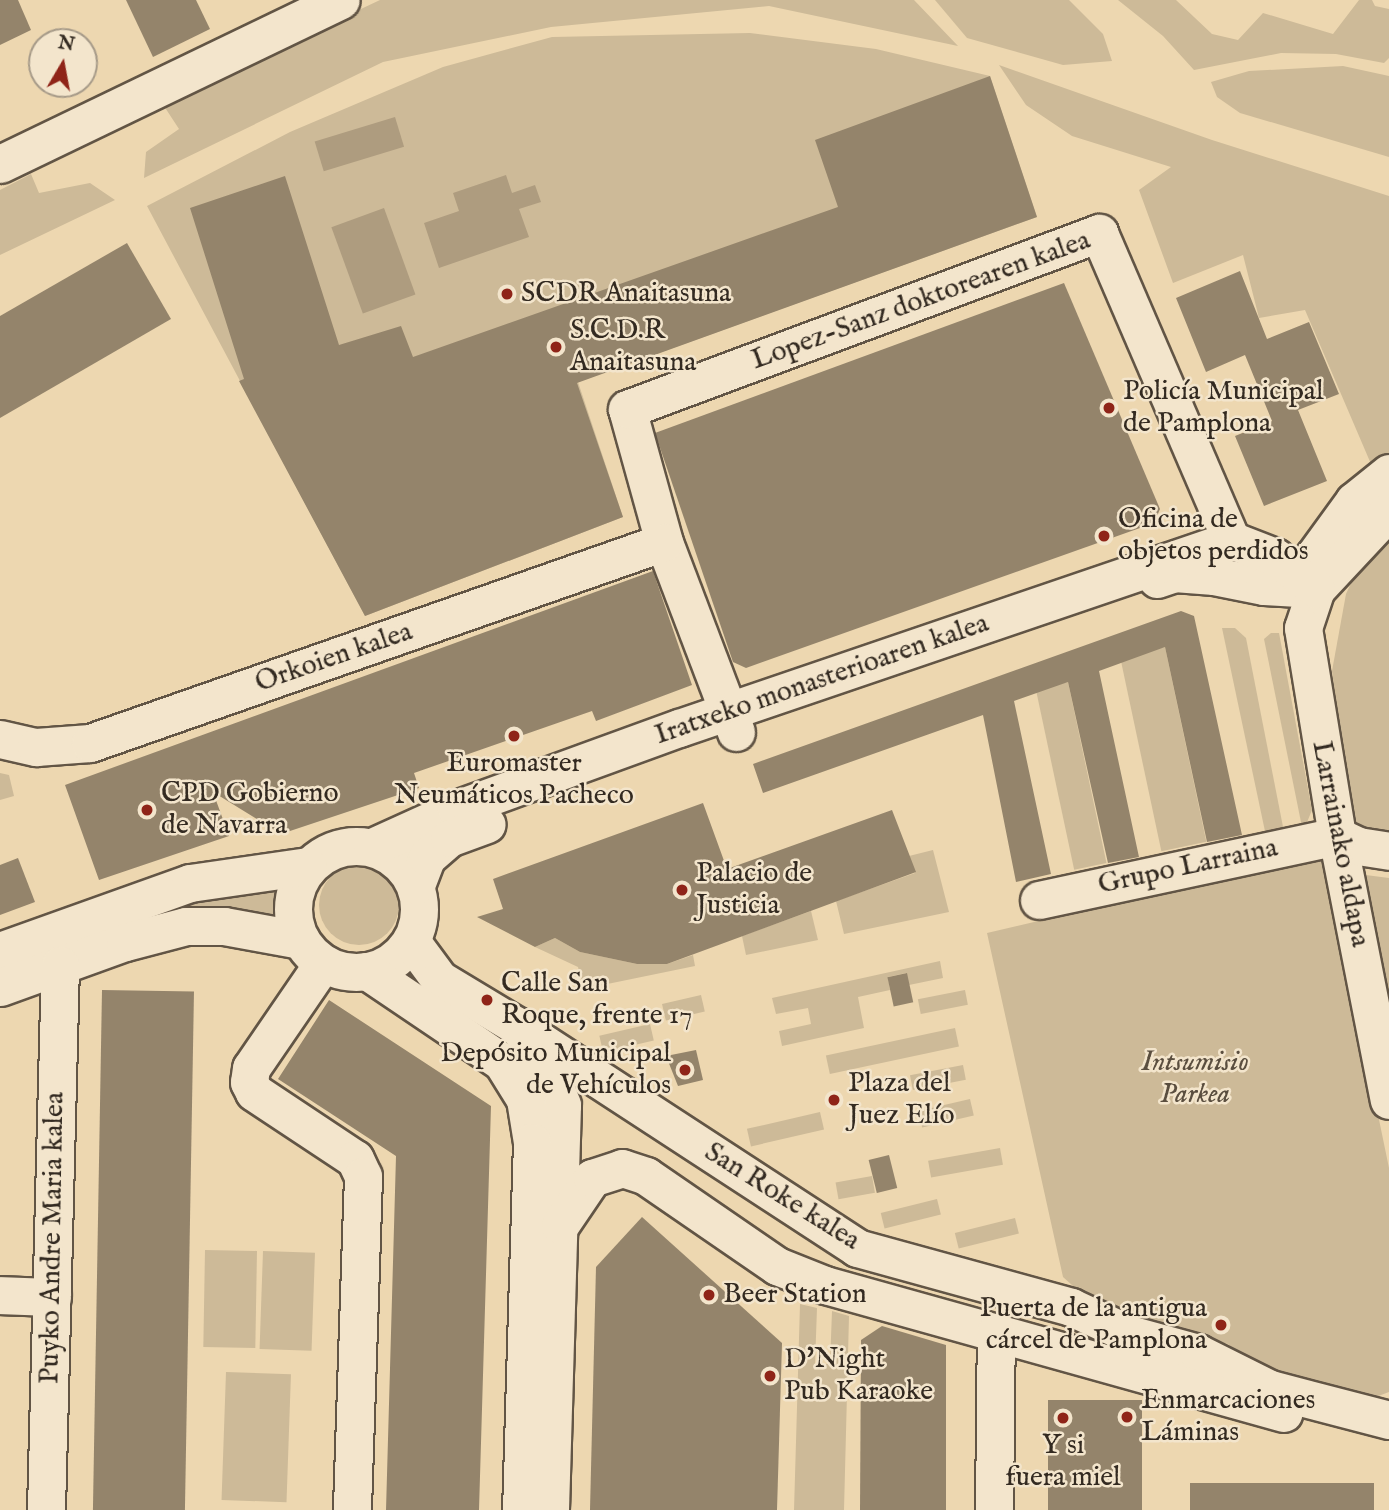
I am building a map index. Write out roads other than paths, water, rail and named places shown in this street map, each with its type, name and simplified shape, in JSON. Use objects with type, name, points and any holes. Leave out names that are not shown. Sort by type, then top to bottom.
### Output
[{"type":"street","points":[[0,164],[341,0]]},
{"type":"street","name":"Lopez-Sanz doktorearen kalea","points":[[664,542],[627,409],[1099,233],[1231,540]]},
{"type":"street","name":"Larrainako aldapa","points":[[1389,473],[1354,501],[1315,573],[1303,628],[1337,836],[1389,1100]]},
{"type":"street","name":"Larrainako aldapa","points":[[1315,573],[1389,511]]},
{"type":"street","name":"Iratxeko monasterioaren kalea","points":[[416,886],[427,857],[449,838],[732,722],[1231,540],[1269,572],[1303,628]]},
{"type":"street","points":[[664,542],[732,722]]},
{"type":"street","name":"Orkoien kalea","points":[[0,739],[36,747],[90,743],[664,542]]},
{"type":"street","name":"Iratxeko monasterioaren kalea","points":[[372,847],[456,809],[862,682],[1174,573],[1315,573]]},
{"type":"street","points":[[1337,836],[1358,846],[1389,851]]},
{"type":"street","name":"Grupo Larraina","points":[[1039,900],[1337,836]]},
{"type":"street","points":[[0,951],[190,883],[308,866],[338,848],[372,847],[406,868],[416,886],[419,923],[411,940],[400,955],[367,971],[350,972],[312,951],[224,926],[186,926],[60,965],[0,987]]},
{"type":"street","points":[[308,866],[293,902],[312,951],[251,1068],[249,1082],[254,1091],[355,1159],[363,1176],[352,1510]]},
{"type":"street","name":"San Roke kalea","points":[[411,940],[439,979],[517,1026],[857,1248],[1071,1307],[1129,1334],[1198,1353],[1270,1389],[1389,1420]]},
{"type":"street","name":"Puyko Andre Maria kalea","points":[[46,1510],[60,965]]},
{"type":"street","points":[[367,971],[502,1062],[525,1100],[532,1142],[521,1510]]},
{"type":"street","points":[[517,1026],[547,1066],[562,1105],[551,1510]]},
{"type":"street","name":"San Roke kalea","points":[[560,1225],[592,1178],[622,1168],[646,1176],[777,1266],[825,1285],[1389,1446]]},
{"type":"street","points":[[0,1295],[52,1297]]},
{"type":"street","points":[[995,1510],[996,1332]]},
{"type":"place","name":"SCDR Anaitasuna","points":[[507,294]]},
{"type":"place","name":"S.C.D.R Anaitasuna","points":[[556,347]]},
{"type":"place","name":"Policía Municipal de Pamplona","points":[[1109,408]]},
{"type":"place","name":"Oficina de objetos perdidos","points":[[1104,536]]},
{"type":"place","name":"Euromaster Neumáticos Pacheco","points":[[514,736]]},
{"type":"place","name":"CPD Gobierno de Navarra","points":[[147,810]]},
{"type":"place","name":"Palacio de Justicia","points":[[682,890]]},
{"type":"place","name":"Calle San Roque, frente 17","points":[[487,1000]]},
{"type":"place","name":"Depósito Municipal de Vehículos","points":[[685,1070]]},
{"type":"place","name":"Plaza del Juez Elío","points":[[834,1100]]},
{"type":"place","name":"Beer Station","points":[[709,1295]]},
{"type":"place","name":"Puerta de la antigua cárcel de Pamplona","points":[[1221,1325]]},
{"type":"place","name":"D'Night Pub Karaoke","points":[[770,1376]]},
{"type":"place","name":"Enmarcaciones Láminas","points":[[1127,1417]]},
{"type":"place","name":"Y si fuera miel","points":[[1063,1418]]},
{"type":"park label","name":"Intsumisio Parkea","points":[[1195,1079]]}]
